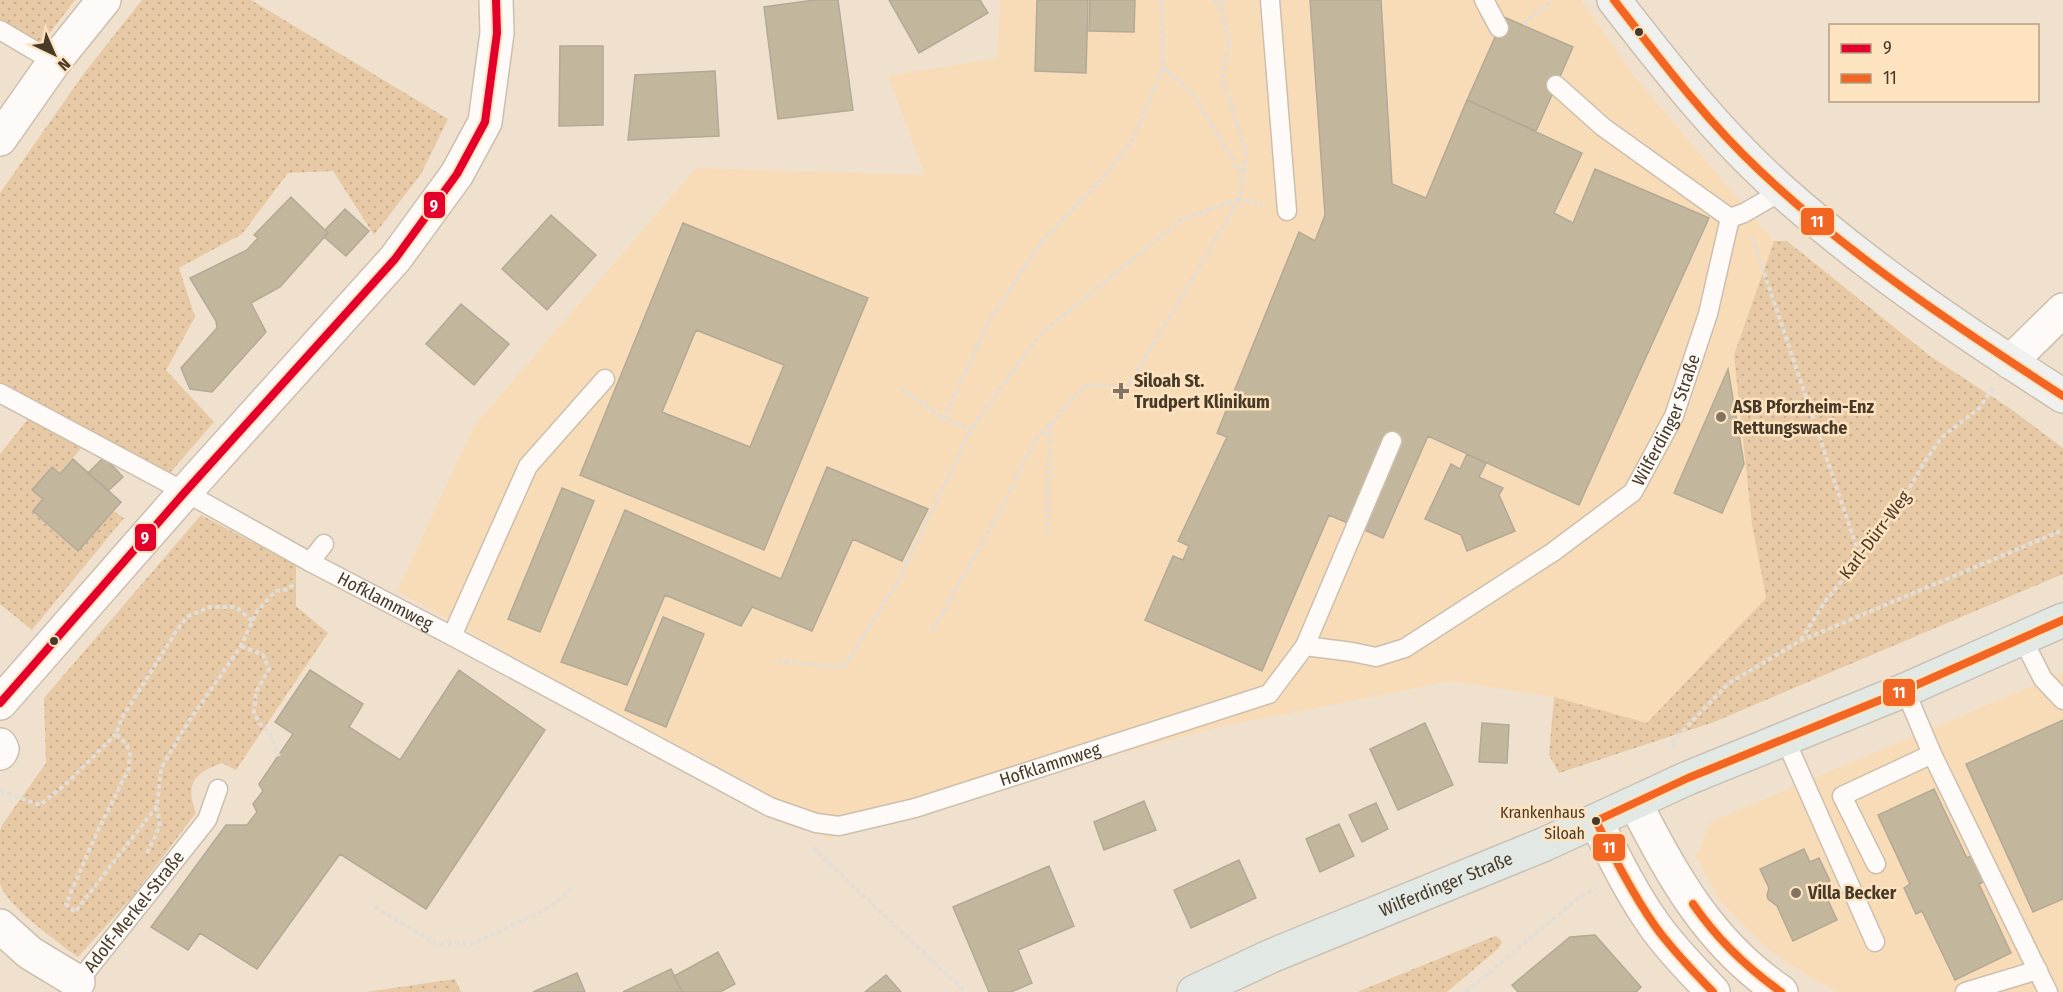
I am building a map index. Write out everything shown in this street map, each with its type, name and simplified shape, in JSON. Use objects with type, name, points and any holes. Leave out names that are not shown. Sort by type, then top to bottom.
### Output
[{"type":"main road","points":[[1614,0],[1668,69],[1739,150],[1782,190],[1875,267],[1946,320],[2063,396]]},
{"type":"main road","name":"Wilferdinger Straße","points":[[1194,992],[1271,956],[1545,844],[1689,778],[1905,690],[2063,620]]},
{"type":"street","points":[[0,139],[54,62],[102,0]]},
{"type":"street","points":[[0,703],[185,492],[395,259],[457,174],[485,122],[497,33],[496,0]]},
{"type":"street","points":[[2010,362],[2063,310]]},
{"type":"street","points":[[0,745],[2,749],[0,753]]},
{"type":"street","points":[[1635,803],[1661,853],[1702,919],[1732,952],[1781,992]]},
{"type":"street","points":[[1596,821],[1622,873],[1655,926],[1713,992]]},
{"type":"street","name":"Adolf-Merkel-Straße","points":[[0,926],[30,953],[78,982]]},
{"type":"lane","points":[[1270,0],[1287,211]]},
{"type":"lane","points":[[1484,0],[1499,28]]},
{"type":"lane","points":[[0,30],[54,62]]},
{"type":"lane","points":[[1556,85],[1603,127],[1737,215],[1782,190]]},
{"type":"lane","name":"Wilferdinger Straße","points":[[1305,646],[1376,657],[1405,648],[1553,552],[1633,492],[1674,416],[1708,314],[1737,215]]},
{"type":"lane","points":[[452,636],[528,466],[606,380]]},
{"type":"lane","name":"Hofklammweg","points":[[0,393],[310,562],[770,807],[816,823],[839,826],[915,808],[1269,694],[1305,646],[1392,441]]},
{"type":"lane","points":[[310,562],[324,544]]},
{"type":"lane","points":[[2022,638],[2043,679],[2063,700]]},
{"type":"lane","points":[[1905,690],[1932,754],[2048,992]]},
{"type":"lane","points":[[1785,739],[1875,942]]},
{"type":"lane","points":[[1876,864],[1842,796],[1932,754]]},
{"type":"lane","name":"Adolf-Merkel-Straße","points":[[78,982],[207,820],[218,789]]},
{"type":"lane","points":[[1965,992],[2038,970]]},
{"type":"path","points":[[944,418],[989,321],[1041,242],[1109,171],[1132,141],[1163,67],[1162,0]]},
{"type":"path","points":[[1215,0],[1222,11]]},
{"type":"path","points":[[932,631],[998,515],[1034,442],[1085,385],[1128,386],[1239,199],[1246,153],[1222,77],[1229,42],[1222,11],[1223,0]]},
{"type":"path","points":[[1520,26],[1553,0]]},
{"type":"path","points":[[1163,67],[1192,93],[1243,176]]},
{"type":"path","points":[[777,661],[844,667],[897,583],[971,430],[1014,369],[1044,332],[1181,220],[1239,199],[1287,211]]},
{"type":"path","points":[[1737,215],[1860,557]]},
{"type":"path","points":[[901,388],[944,418],[971,430]]},
{"type":"path","name":"Karl-Dürr-Weg","points":[[1800,641],[1824,603],[1894,515],[1925,461],[1942,437],[1979,408]]},
{"type":"path","points":[[1047,534],[1050,424]]},
{"type":"path","points":[[1689,778],[1671,742],[1729,683],[1800,641],[2063,530]]},
{"type":"path","points":[[145,857],[160,826],[157,806],[161,770],[185,727],[241,646],[257,612],[276,591],[289,589],[310,562]]},
{"type":"path","points":[[0,791],[40,805],[67,783],[116,734],[122,717],[186,617],[209,607],[236,607],[253,622]]},
{"type":"path","points":[[241,646],[263,654],[269,669],[256,692],[254,713],[260,724],[270,733],[279,756]]},
{"type":"path","points":[[116,734],[127,745],[130,755],[129,768],[95,837],[66,904],[75,912],[157,806]]},
{"type":"path","points":[[810,845],[965,992]]},
{"type":"path","points":[[1466,992],[1581,896],[1622,873]]},
{"type":"path","points":[[375,907],[437,944],[475,943],[549,907],[572,888]]},
{"type":"shaded area","points":[[0,0],[75,0],[40,46],[0,23]]},
{"type":"shaded area","points":[[142,0],[251,0],[448,119],[421,174],[374,235],[333,171],[288,173],[242,234],[179,268],[195,317],[166,370],[214,422],[169,474],[0,383],[0,193],[85,72]]},
{"type":"shaded area","name":"Siloah St. Trudpert Klinikum","points":[[1000,0],[1581,0],[1634,76],[1774,241],[1734,355],[1752,524],[1766,598],[1647,723],[1554,697],[1451,681],[1214,728],[1047,774],[828,839],[764,791],[534,668],[397,591],[474,426],[696,168],[925,175],[888,76],[997,58]]},
{"type":"shaded area","points":[[1774,241],[1787,241],[1930,356],[2011,409],[2063,448],[2063,574],[1714,722],[1559,773],[1549,755],[1554,697],[1647,723],[1766,598],[1752,524],[1734,355]]},
{"type":"shaded area","points":[[28,419],[82,447],[60,474],[51,467],[32,490],[43,499],[33,512],[78,551],[113,511],[124,518],[32,630],[0,604],[0,454]]},
{"type":"shaded area","points":[[201,515],[296,565],[296,606],[328,633],[236,770],[222,763],[204,771],[194,781],[191,795],[196,813],[133,896],[78,957],[33,923],[4,892],[0,883],[0,831],[46,763],[44,698]]},
{"type":"shaded area","points":[[2063,673],[2063,992],[1838,992],[1811,978],[1769,950],[1719,900],[1696,856],[1710,822]]},
{"type":"shaded area","points":[[1495,936],[1502,942],[1499,948],[1447,992],[1357,992]]},
{"type":"shaded area","points":[[455,979],[461,992],[366,992]]},
{"type":"building","points":[[814,0],[838,0],[853,110],[778,119],[764,7]]},
{"type":"building","points":[[889,0],[980,0],[988,13],[919,53]]},
{"type":"building","points":[[1037,0],[1088,0],[1086,73],[1035,71]]},
{"type":"building","points":[[1090,0],[1135,0],[1134,32],[1089,31]]},
{"type":"building","points":[[1310,0],[1381,0],[1392,184],[1426,198],[1467,100],[1582,153],[1554,213],[1573,223],[1595,169],[1709,218],[1579,505],[1428,436],[1383,538],[1329,515],[1262,671],[1145,620],[1173,556],[1183,560],[1189,546],[1178,541],[1227,437],[1217,433],[1299,232],[1315,241],[1325,215]]},
{"type":"building","points":[[1504,17],[1573,47],[1536,131],[1467,100]]},
{"type":"building","points":[[560,46],[603,46],[603,125],[559,126]]},
{"type":"building","points":[[715,71],[719,136],[628,140],[635,75]]},
{"type":"building","points":[[291,197],[328,233],[280,287],[251,303],[266,332],[212,392],[190,389],[181,368],[217,328],[216,321],[190,278],[247,250],[258,238],[254,235]]},
{"type":"building","points":[[345,209],[369,231],[346,256],[324,237],[328,233],[325,230]]},
{"type":"building","points":[[551,215],[596,255],[547,310],[502,269]]},
{"type":"building","points":[[683,223],[868,298],[764,550],[580,475]],"holes":[[[696,330],[784,365],[750,447],[662,412]]]},
{"type":"building","points":[[461,304],[509,344],[474,385],[426,344]]},
{"type":"building","name":"ASB Pforzheim-Enz Rettungswache","points":[[1728,369],[1744,464],[1722,513],[1674,493]]},
{"type":"building","points":[[1467,454],[1486,463],[1479,477],[1503,488],[1499,495],[1515,531],[1467,551],[1461,535],[1425,519],[1451,464],[1460,469]]},
{"type":"building","points":[[104,457],[123,477],[108,491],[88,473]]},
{"type":"building","points":[[73,459],[121,502],[78,551],[33,511],[43,499],[32,490],[52,467],[60,474]]},
{"type":"building","points":[[827,467],[928,509],[902,561],[853,539],[812,631],[752,607],[741,626],[665,595],[627,685],[561,662],[625,510],[781,579]]},
{"type":"building","points":[[562,488],[594,501],[540,632],[508,619]]},
{"type":"building","points":[[663,617],[704,634],[666,727],[625,710]]},
{"type":"building","points":[[310,670],[363,704],[349,727],[400,760],[459,670],[545,730],[426,909],[340,854],[257,969],[200,933],[188,950],[151,927],[226,825],[247,825],[257,812],[253,804],[263,791],[259,784],[293,734],[275,722]]},
{"type":"building","points":[[2063,720],[2063,899],[2033,912],[1966,764]]},
{"type":"building","points":[[1425,723],[1453,785],[1398,810],[1370,749]]},
{"type":"building","points":[[1482,723],[1509,725],[1507,763],[1479,762]]},
{"type":"building","points":[[1934,789],[1967,858],[1973,855],[1985,881],[1979,884],[2011,953],[1955,980],[1922,911],[1916,914],[1904,888],[1910,884],[1878,815]]},
{"type":"building","points":[[1144,801],[1156,830],[1104,850],[1094,822]]},
{"type":"building","points":[[1376,803],[1388,829],[1362,842],[1349,815]]},
{"type":"building","points":[[1339,824],[1354,856],[1320,872],[1306,839]]},
{"type":"building","name":"Villa Becker","points":[[1804,849],[1810,862],[1819,858],[1830,881],[1821,885],[1837,920],[1793,941],[1777,906],[1768,899],[1769,888],[1760,869]]},
{"type":"building","points":[[1239,860],[1256,898],[1191,928],[1174,890]]},
{"type":"building","points":[[1049,866],[1074,926],[1018,950],[1032,983],[1011,992],[989,992],[953,907]]},
{"type":"building","points":[[1595,935],[1641,987],[1636,992],[1518,992],[1512,985],[1570,937]]},
{"type":"building","points":[[718,952],[735,984],[720,992],[682,992],[674,976]]},
{"type":"building","points":[[671,969],[682,992],[623,992]]},
{"type":"building","points":[[577,973],[585,992],[533,992]]},
{"type":"building","points":[[886,975],[901,992],[865,992]]},
{"type":"transit line","name":"9","points":[[0,703],[185,492],[395,259],[457,174],[485,122],[497,33],[496,0]]},
{"type":"transit line","name":"11","points":[[1614,0],[1720,130],[1794,202],[1906,290],[2063,396]]},
{"type":"transit line","name":"11","points":[[1713,992],[1655,926],[1631,888],[1596,821],[1688,778],[1905,690],[2063,620]]},
{"type":"transit line","name":"11","points":[[1693,904],[1733,952],[1781,992]]},
{"type":"place","name":"Siloah St. Trudpert Klinikum","points":[[1121,391]]},
{"type":"place","name":"ASB Pforzheim-Enz Rettungswache","points":[[1721,417]]},
{"type":"place","name":"Krankenhaus Siloah","points":[[1596,821]]},
{"type":"place","name":"Villa Becker","points":[[1796,893]]}]
